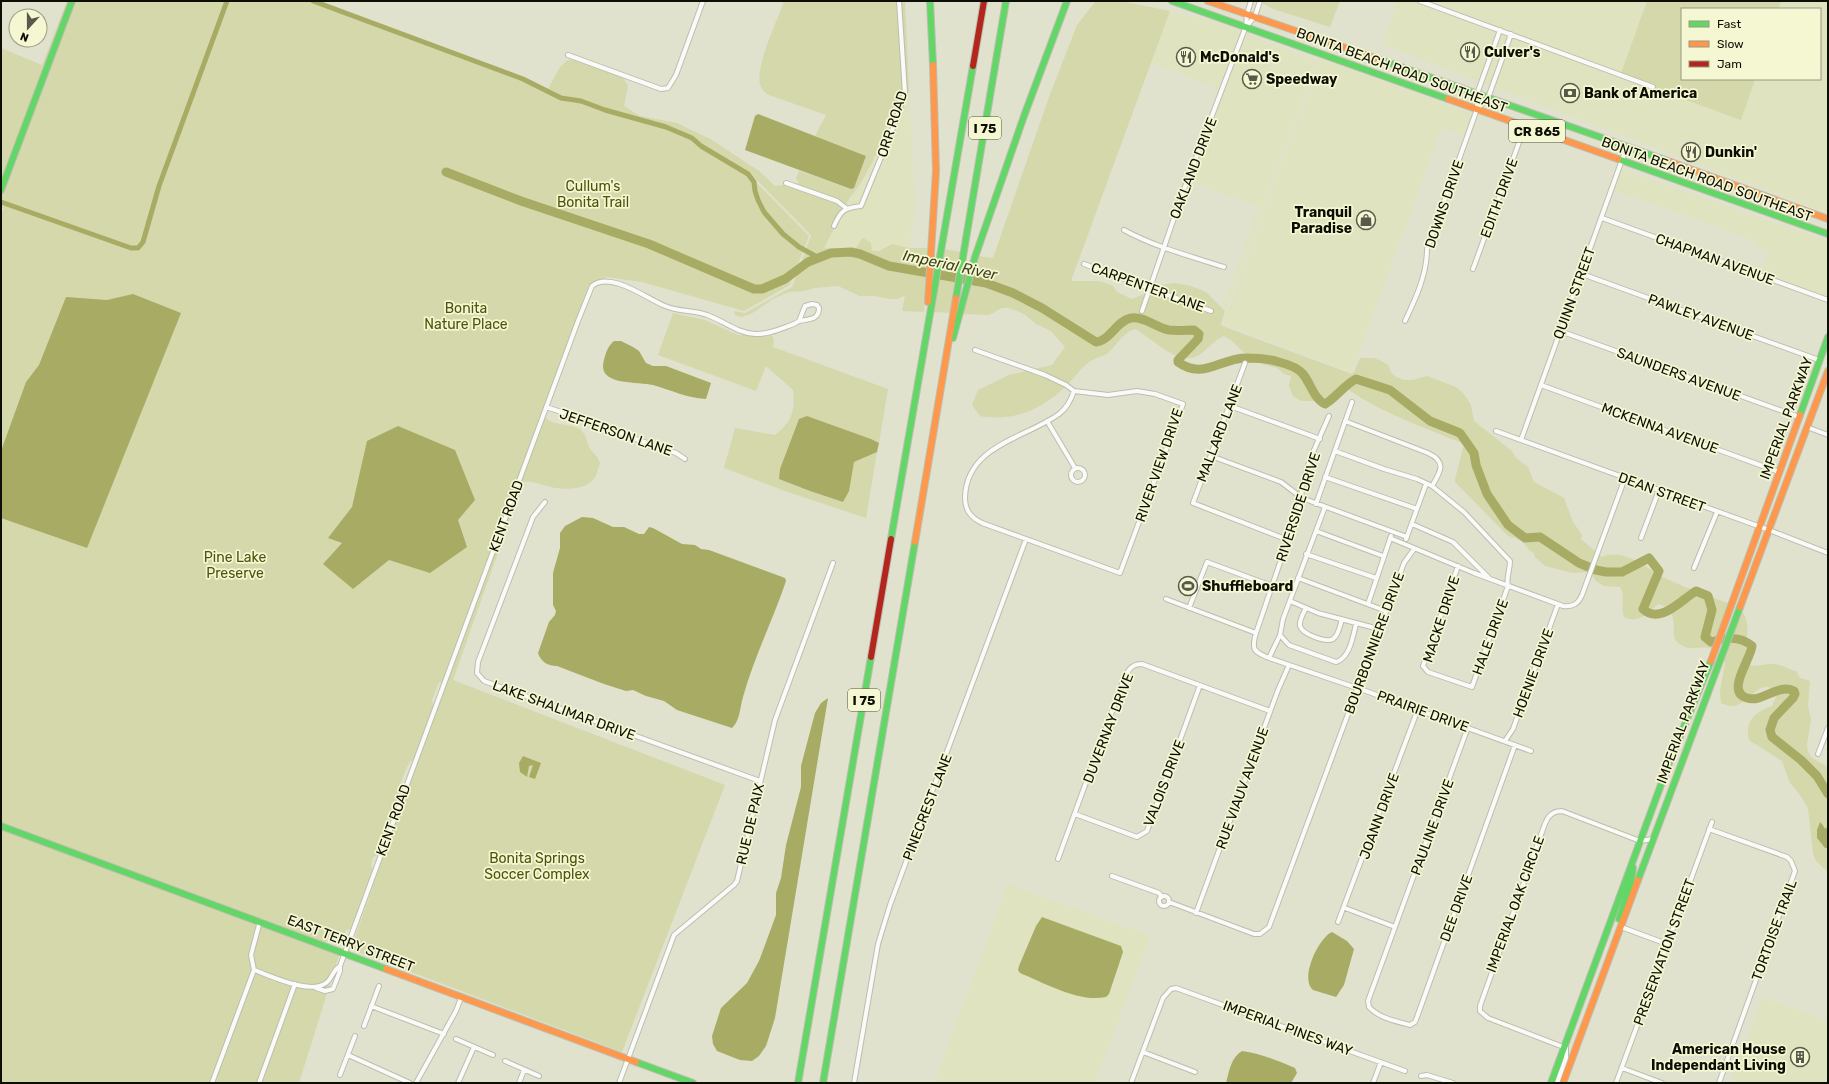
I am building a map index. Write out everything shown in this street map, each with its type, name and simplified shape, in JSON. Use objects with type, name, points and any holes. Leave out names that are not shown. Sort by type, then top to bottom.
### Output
[{"type":"main road","points":[[1,190],[72,1]]},
{"type":"main road","points":[[928,317],[935,211],[936,134],[930,1]]},
{"type":"main road","name":"I 75","points":[[798,1083],[928,317],[941,251],[984,1]]},
{"type":"main road","name":"I 75","points":[[823,1083],[943,374],[955,322],[963,255],[1006,1]]},
{"type":"main road","points":[[955,322],[975,257],[1024,116],[1067,1]]},
{"type":"main road","name":"BONITA BEACH ROAD SOUTHEAST","points":[[1172,1],[1246,26],[1828,234]]},
{"type":"main road","name":"BONITA BEACH ROAD SOUTHEAST","points":[[1208,1],[1628,146],[1828,219]]},
{"type":"main road","name":"IMPERIAL PARKWAY","points":[[1551,1083],[1669,762],[1727,621],[1759,527],[1828,337]]},
{"type":"main road","name":"IMPERIAL PARKWAY","points":[[1563,1083],[1734,619],[1808,427],[1828,370]]},
{"type":"main road","name":"EAST TERRY STREET","points":[[1,826],[693,1083]]},
{"type":"main road","points":[[1606,934],[1620,927],[1619,920],[1633,876],[1633,861]]},
{"type":"street","points":[[568,55],[661,89],[668,88],[676,74],[703,1]]},
{"type":"street","name":"ORR ROAD","points":[[846,208],[861,206],[876,173],[903,99],[905,84],[899,1]]},
{"type":"street","points":[[1246,26],[1247,14],[1252,1]]},
{"type":"street","points":[[1246,26],[1255,16],[1260,1]]},
{"type":"street","points":[[1420,1],[1653,87]]},
{"type":"street","name":"OAKLAND DRIVE","points":[[1142,311],[1164,247],[1246,26]]},
{"type":"street","points":[[1477,109],[1477,94],[1500,30]]},
{"type":"street","points":[[1477,109],[1488,98],[1511,34]]},
{"type":"street","name":"DOWNS DRIVE","points":[[1405,321],[1422,280],[1427,258],[1427,249],[1477,109]]},
{"type":"street","name":"EDITH DRIVE","points":[[1473,269],[1525,126]]},
{"type":"street","name":"QUINN STREET","points":[[1521,440],[1628,146]]},
{"type":"street","points":[[786,183],[837,202],[846,208],[840,213],[834,226]]},
{"type":"street","name":"CHAPMAN AVENUE","points":[[1602,218],[1828,300]]},
{"type":"street","points":[[1124,230],[1204,262],[1224,267]]},
{"type":"street","name":"CARPENTER LANE","points":[[1084,264],[1150,287],[1211,311]]},
{"type":"street","name":"PAWLEY AVENUE","points":[[1582,274],[1820,360]]},
{"type":"street","name":"KENT ROAD","points":[[340,966],[427,727],[589,292],[596,283],[604,282],[630,287],[667,307],[684,312],[707,315],[747,333],[765,333],[799,321],[815,318],[818,316],[819,308],[817,305],[812,304],[805,306],[799,321]]},
{"type":"street","name":"SAUNDERS AVENUE","points":[[1560,331],[1799,417]]},
{"type":"street","name":"RIVER VIEW DRIVE","points":[[975,350],[1045,375],[1066,385],[1074,391],[1108,395],[1137,391],[1155,394],[1183,404],[1120,573],[1026,539]]},
{"type":"street","name":"MALLARD LANE","points":[[1245,363],[1193,503],[1288,540]]},
{"type":"street","name":"MCKENNA AVENUE","points":[[1541,385],[1779,472]]},
{"type":"street","points":[[1026,539],[982,523],[972,517],[966,506],[967,487],[977,465],[992,450],[1012,438],[1048,421],[1066,408],[1074,391]]},
{"type":"street","points":[[1316,504],[1352,402]]},
{"type":"street","points":[[1230,406],[1320,439]]},
{"type":"street","name":"JEFFERSON LANE","points":[[546,407],[601,425],[676,453],[685,458]]},
{"type":"street","name":"RIVERSIDE DRIVE","points":[[1254,643],[1256,633],[1302,498],[1300,491],[1302,484],[1329,416]]},
{"type":"street","points":[[1048,421],[1075,468]]},
{"type":"street","points":[[1335,451],[1432,486],[1441,469],[1441,464],[1436,457],[1346,421]]},
{"type":"street","points":[[1808,427],[1828,435]]},
{"type":"street","name":"DEAN STREET","points":[[1496,431],[1769,530],[1828,553]]},
{"type":"street","points":[[1211,456],[1281,482],[1302,498],[1316,504],[1407,537]]},
{"type":"street","points":[[1325,477],[1417,509]]},
{"type":"street","points":[[1390,538],[1508,586],[1558,604],[1569,606],[1579,601],[1589,580],[1625,478]]},
{"type":"street","points":[[1404,543],[1426,484]]},
{"type":"street","name":"HALE DRIVE","points":[[1432,486],[1464,512],[1510,561],[1510,566],[1506,577],[1508,586],[1472,687]]},
{"type":"street","points":[[1641,538],[1659,490]]},
{"type":"street","name":"LAKE SHALIMAR DRIVE","points":[[545,502],[533,518],[478,662],[477,673],[480,678],[484,681],[534,700],[760,781]]},
{"type":"street","points":[[1269,658],[1280,635],[1306,554],[1325,507]]},
{"type":"street","points":[[1694,568],[1717,512]]},
{"type":"street","points":[[1412,524],[1453,542],[1491,579]]},
{"type":"street","points":[[1316,531],[1383,556]]},
{"type":"street","points":[[1368,604],[1383,556],[1393,532]]},
{"type":"street","name":"PINECREST LANE","points":[[854,1083],[880,934],[1026,539]]},
{"type":"street","name":"BOURBONNIERE DRIVE","points":[[1169,902],[1166,906],[1162,905],[1159,901],[1162,896],[1167,896],[1169,902],[1254,934],[1260,934],[1270,927],[1404,563],[1414,549]]},
{"type":"street","points":[[1306,554],[1376,578]]},
{"type":"street","points":[[1189,608],[1207,562],[1272,586]]},
{"type":"street","name":"RUE DE PAIX","points":[[619,1083],[674,935],[737,881],[760,781],[780,704],[833,563]]},
{"type":"street","name":"MACKE DRIVE","points":[[1458,566],[1423,666],[1428,672],[1472,687]]},
{"type":"street","points":[[1298,578],[1386,611]]},
{"type":"street","points":[[1166,600],[1256,633]]},
{"type":"street","points":[[1290,601],[1306,608],[1356,624],[1379,629]]},
{"type":"street","name":"HOENIE DRIVE","points":[[1505,741],[1513,729],[1558,604]]},
{"type":"street","points":[[1306,608],[1300,619],[1302,629],[1306,633],[1326,640],[1332,640],[1336,636],[1342,619]]},
{"type":"street","points":[[1280,635],[1289,645],[1336,662],[1345,656],[1356,624]]},
{"type":"street","name":"PRAIRIE DRIVE","points":[[1254,643],[1254,650],[1258,654],[1418,709],[1531,751]]},
{"type":"street","name":"DUVERNAY DRIVE","points":[[1058,859],[1128,670],[1137,664],[1142,664],[1270,711]]},
{"type":"street","name":"RUE VIAUV AVENUE","points":[[1196,913],[1270,711],[1289,665]]},
{"type":"street","name":"VALOIS DRIVE","points":[[1075,814],[1137,837],[1146,831],[1200,685]]},
{"type":"street","name":"JOANN DRIVE","points":[[1338,922],[1418,709]]},
{"type":"street","name":"PAULINE DRIVE","points":[[1369,1006],[1372,989],[1468,728]]},
{"type":"street","points":[[1818,754],[1828,728]]},
{"type":"street","name":"DEE DRIVE","points":[[1369,1006],[1374,1013],[1410,1025],[1417,1017],[1515,745]]},
{"type":"street","name":"IMPERIAL OAK CIRCLE","points":[[1564,1047],[1488,1018],[1480,1011],[1480,1000],[1547,818],[1557,811],[1562,811],[1640,841],[1653,839]]},
{"type":"street","name":"PRESERVATION STREET","points":[[1616,1083],[1712,822]]},
{"type":"street","name":"TORTOISE TRAIL","points":[[1710,829],[1787,857],[1791,861],[1795,871],[1718,1083]]},
{"type":"street","points":[[1112,876],[1162,896]]},
{"type":"street","points":[[1344,908],[1395,927]]},
{"type":"street","points":[[212,1083],[254,970],[251,955],[260,922]]},
{"type":"street","points":[[1620,927],[1667,944]]},
{"type":"street","points":[[254,970],[295,984],[326,991],[333,989],[340,971],[340,966]]},
{"type":"street","points":[[316,988],[327,983],[334,969],[340,966]]},
{"type":"street","points":[[259,1083],[295,984]]},
{"type":"street","points":[[323,984],[326,991]]},
{"type":"street","points":[[364,1026],[379,986]]},
{"type":"street","name":"IMPERIAL PINES WAY","points":[[1142,1052],[1162,998],[1170,989],[1182,989],[1405,1071]]},
{"type":"street","points":[[416,1083],[444,1034],[461,998]]},
{"type":"street","points":[[371,1006],[444,1034]]},
{"type":"street","points":[[340,1075],[355,1036]]},
{"type":"street","points":[[456,1039],[493,1055]]},
{"type":"street","points":[[458,1083],[474,1047]]},
{"type":"street","name":"IMPERIAL PARKWAY","points":[[1557,1083],[1566,1058],[1567,1050],[1564,1047]]},
{"type":"street","points":[[1131,1083],[1142,1052],[1195,1072]]},
{"type":"street","points":[[348,1055],[410,1083]]},
{"type":"street","points":[[505,1061],[539,1076]]},
{"type":"street","points":[[1373,1083],[1381,1062]]},
{"type":"street","points":[[1622,1068],[1662,1083]]},
{"type":"street","points":[[518,1083],[524,1070]]},
{"type":"street","points":[[1421,1076],[1427,1075],[1450,1082]]},
{"type":"shaded area","points":[[1397,1],[1647,1],[1620,76],[1741,120],[1755,80],[1821,80],[1821,8],[1779,8],[1781,1],[1826,1],[1828,2],[1828,213],[1383,45]]},
{"type":"shaded area","points":[[1170,11],[1212,21],[1317,61],[1225,311],[1222,308],[1259,207],[1187,180],[1219,89],[1151,63]]},
{"type":"shaded area","points":[[1320,59],[1473,114],[1464,135],[1442,127],[1352,372],[1223,324]]},
{"type":"shaded area","points":[[909,91],[915,204],[909,248],[892,244],[879,251],[871,251],[871,243],[860,241],[855,250],[824,248],[851,197],[863,180],[873,158],[878,151],[886,131],[885,120]]},
{"type":"shaded area","points":[[758,114],[866,156],[854,188],[851,189],[745,150],[755,116]]},
{"type":"shaded area","points":[[1616,168],[1828,241],[1828,301],[1760,275],[1769,251],[1757,247],[1759,242],[1608,188]]},
{"type":"shaded area","points":[[133,294],[181,313],[87,548],[1,518],[1,451],[26,382],[39,365],[66,297],[107,300]]},
{"type":"shaded area","points":[[614,341],[621,341],[639,351],[646,363],[653,366],[666,366],[711,383],[706,399],[685,395],[653,385],[620,381],[612,378],[606,374],[603,368],[606,352]]},
{"type":"shaded area","points":[[807,416],[879,443],[877,452],[854,462],[849,491],[843,502],[779,479],[780,469],[799,419]]},
{"type":"shaded area","points":[[398,426],[455,450],[475,500],[458,520],[467,547],[430,573],[389,560],[353,589],[323,564],[342,543],[328,538],[352,507],[367,441]]},
{"type":"shaded area","points":[[582,517],[593,518],[613,527],[624,527],[639,534],[644,534],[649,527],[653,528],[682,544],[695,545],[701,549],[709,550],[785,578],[786,581],[781,596],[747,682],[737,722],[732,728],[677,710],[664,701],[646,696],[633,690],[626,691],[548,664],[541,659],[538,653],[549,622],[555,615],[556,611],[553,605],[553,573],[560,548],[560,533],[565,526]]},
{"type":"shaded area","points":[[828,698],[775,1018],[766,1046],[759,1056],[752,1061],[740,1060],[717,1051],[713,1044],[712,1036],[721,1008],[747,983],[759,961],[776,915],[776,893],[781,878],[786,845],[801,787],[801,766],[815,713],[821,703]]},
{"type":"shaded area","points":[[523,756],[541,763],[535,779],[529,777],[533,765],[529,766],[527,777],[520,772],[519,763]]},
{"type":"shaded area","points":[[1820,822],[1826,830],[1828,848],[1825,848],[1817,838],[1817,830]]},
{"type":"shaded area","points":[[1008,884],[1150,936],[1095,1083],[934,1083]]},
{"type":"shaded area","points":[[1042,917],[1121,946],[1123,952],[1109,994],[1106,997],[1096,998],[1074,995],[1051,987],[1020,973],[1018,970],[1019,966],[1036,926]]},
{"type":"shaded area","points":[[1332,932],[1347,941],[1354,949],[1344,985],[1336,997],[1313,990],[1309,985],[1308,977],[1312,959],[1327,935]]},
{"type":"shaded area","points":[[1763,997],[1828,1021],[1828,1083],[1731,1083]]},
{"type":"shaded area","points":[[1242,1051],[1262,1055],[1295,1068],[1297,1073],[1291,1083],[1226,1083],[1229,1070],[1235,1057]]},
{"type":"green space","points":[[67,1],[69,1],[1,182],[1,48],[42,65]]},
{"type":"green space","points":[[75,1],[312,1],[525,80],[561,98],[581,101],[605,110],[666,127],[692,138],[701,146],[748,174],[809,236],[790,285],[744,311],[642,282],[607,277],[589,285],[535,430],[537,431],[543,415],[546,419],[555,423],[574,426],[581,430],[589,447],[600,463],[597,472],[589,484],[571,489],[552,487],[532,482],[523,482],[453,680],[725,785],[622,1052],[353,950],[353,943],[444,683],[439,682],[432,700],[434,709],[417,756],[410,762],[400,785],[402,791],[381,854],[373,857],[371,865],[373,870],[360,914],[352,929],[346,930],[344,936],[336,933],[330,935],[326,943],[1,823],[1,212],[4,208],[1,208],[1,197]]},
{"type":"green space","points":[[784,1],[905,1],[909,91],[885,120],[886,131],[875,157],[864,178],[850,197],[824,248],[855,250],[863,238],[871,243],[872,251],[879,251],[892,244],[909,248],[929,248],[924,312],[902,311],[905,295],[898,299],[860,296],[838,286],[789,292],[773,299],[751,314],[741,317],[735,315],[734,311],[745,313],[792,287],[811,236],[810,234],[749,172],[702,144],[693,136],[667,125],[606,108],[582,99],[562,96],[548,89],[560,67],[568,60],[584,60],[619,72],[628,86],[624,106],[640,116],[677,123],[712,140],[759,171],[775,186],[799,183],[796,178],[799,171],[851,189],[854,188],[866,156],[815,136],[826,115],[769,95],[760,86],[759,76],[764,55]]},
{"type":"green space","points":[[1121,1],[1170,11],[1071,281],[1098,281],[1106,283],[1113,286],[1117,292],[1132,299],[1147,293],[1160,285],[1175,283],[1191,286],[1206,292],[1225,311],[1221,324],[1222,326],[1352,374],[1360,358],[1374,358],[1388,365],[1391,372],[1396,377],[1404,380],[1412,380],[1427,376],[1456,387],[1463,393],[1471,405],[1474,421],[1512,451],[1516,458],[1528,467],[1534,482],[1564,498],[1573,522],[1582,535],[1581,539],[1602,557],[1620,555],[1637,561],[1669,580],[1730,604],[1713,649],[1685,647],[1675,640],[1672,614],[1669,610],[1659,604],[1647,614],[1639,618],[1625,618],[1623,614],[1622,591],[1620,587],[1604,586],[1597,582],[1589,572],[1573,573],[1545,566],[1535,557],[1534,553],[1530,551],[1522,541],[1507,535],[1455,482],[1464,444],[1388,412],[1359,397],[1346,388],[1317,401],[1301,401],[1293,396],[1289,386],[1291,376],[1284,374],[1277,368],[1262,364],[1242,351],[1231,340],[1224,336],[1199,355],[1191,358],[1183,358],[1174,355],[1135,329],[1123,336],[1108,353],[1089,362],[1059,393],[1039,407],[1028,412],[1005,417],[980,416],[972,405],[978,390],[1009,375],[1052,365],[1065,347],[1051,331],[1036,324],[1024,314],[1009,308],[1002,308],[989,315],[963,314],[978,256],[993,258],[1049,97],[1077,25],[1095,2]]},
{"type":"green space","points":[[1258,1],[1340,1],[1330,27],[1273,9]]},
{"type":"green space","points":[[1647,1],[1781,1],[1779,8],[1681,8],[1681,80],[1755,80],[1741,120],[1620,76]]},
{"type":"green space","points":[[944,249],[961,252],[951,313],[933,312]]},
{"type":"green space","points":[[673,313],[705,320],[738,335],[772,335],[774,340],[773,347],[888,389],[879,443],[807,416],[779,479],[843,502],[854,462],[877,452],[866,518],[785,491],[724,468],[735,428],[775,435],[785,426],[791,416],[794,404],[793,390],[766,366],[756,391],[658,355]]},
{"type":"green space","points":[[1741,610],[1747,622],[1747,658],[1749,665],[1779,665],[1797,672],[1800,678],[1810,681],[1808,705],[1811,720],[1807,744],[1808,752],[1812,758],[1828,767],[1828,836],[1820,822],[1818,838],[1821,844],[1828,848],[1828,872],[1816,861],[1813,854],[1808,808],[1790,783],[1782,761],[1749,740],[1748,728],[1753,718],[1756,714],[1772,706],[1778,692],[1771,688],[1765,687],[1737,705],[1730,706],[1721,703],[1720,691],[1725,663],[1723,657]]},
{"type":"green space","points":[[1,829],[339,955],[299,1083],[1,1083]]},
{"type":"waterway","points":[[1,202],[131,248],[138,248],[143,242],[159,186],[227,1]]},
{"type":"waterway","points":[[313,1],[523,79],[561,98],[581,101],[605,110],[666,127],[692,138],[701,146],[748,174],[754,182],[755,191],[764,212],[783,234],[799,247],[819,258]]},
{"type":"waterway","name":"Imperial River","points":[[446,172],[521,201],[649,244],[754,289],[762,289],[785,279],[808,262],[831,253],[851,252],[860,254],[889,266],[986,283],[1013,293],[1042,308],[1096,342],[1106,338],[1121,323],[1131,318],[1146,320],[1169,330],[1194,330],[1199,334],[1198,339],[1178,360],[1178,362],[1187,367],[1203,369],[1236,359],[1258,358],[1275,361],[1292,366],[1301,372],[1318,399],[1325,404],[1356,379],[1390,390],[1430,421],[1460,433],[1474,453],[1476,465],[1487,494],[1508,525],[1525,538],[1540,537],[1579,563],[1596,570],[1606,572],[1622,572],[1649,558],[1659,571],[1643,609],[1650,613],[1663,613],[1696,591],[1708,596],[1712,610],[1705,637],[1711,642],[1732,638],[1742,640],[1752,646],[1739,682],[1738,689],[1741,695],[1753,699],[1782,689],[1794,691],[1795,694],[1793,698],[1774,718],[1770,730],[1772,737],[1801,760],[1817,776],[1828,794]]},
{"type":"waterway","name":"Imperial River","points":[[1828,832],[1828,843]]},
{"type":"traffic: fast","points":[[1,190],[72,1]]},
{"type":"traffic: fast","points":[[930,1],[933,65]]},
{"type":"traffic: fast","points":[[956,298],[1006,1]]},
{"type":"traffic: fast","points":[[953,338],[975,257],[1024,116],[1067,1]]},
{"type":"traffic: fast","points":[[1172,1],[1448,99]]},
{"type":"traffic: fast","points":[[1381,60],[1665,160]]},
{"type":"traffic: fast","points":[[891,539],[973,66]]},
{"type":"traffic: fast","points":[[1618,159],[1828,234]]},
{"type":"traffic: fast","points":[[1800,415],[1828,337]]},
{"type":"traffic: fast","points":[[823,1083],[915,542]]},
{"type":"traffic: fast","points":[[1638,880],[1740,607]]},
{"type":"traffic: fast","points":[[798,1083],[871,657]]},
{"type":"traffic: fast","points":[[1551,1083],[1669,763],[1711,661]]},
{"type":"traffic: fast","points":[[1,826],[386,969]]},
{"type":"traffic: fast","points":[[1619,919],[1631,882],[1633,868]]},
{"type":"traffic: fast","points":[[636,1062],[693,1083]]},
{"type":"traffic: slow","points":[[1208,1],[1381,60]]},
{"type":"traffic: slow","points":[[928,302],[936,171],[933,65]]},
{"type":"traffic: slow","points":[[1448,99],[1618,159]]},
{"type":"traffic: slow","points":[[1665,160],[1828,219]]},
{"type":"traffic: slow","points":[[915,542],[956,298]]},
{"type":"traffic: slow","points":[[1740,607],[1828,371]]},
{"type":"traffic: slow","points":[[1711,661],[1800,415]]},
{"type":"traffic: slow","points":[[1563,1083],[1638,880]]},
{"type":"traffic: slow","points":[[386,969],[636,1062]]},
{"type":"traffic: jam","points":[[973,66],[984,1]]},
{"type":"traffic: jam","points":[[871,657],[891,539]]},
{"type":"place","name":"Culver's","points":[[1470,52]]},
{"type":"place","name":"McDonald's","points":[[1186,57]]},
{"type":"place","name":"Speedway","points":[[1252,79]]},
{"type":"place","name":"Bank of America","points":[[1570,93]]},
{"type":"place","name":"Dunkin'","points":[[1691,152]]},
{"type":"place","name":"Tranquil Paradise","points":[[1366,220]]},
{"type":"place","name":"Shuffleboard","points":[[1188,586]]},
{"type":"place","name":"American House Independant Living","points":[[1800,1057]]},
{"type":"park label","name":"Cullum's Bonita Trail","points":[[593,194]]},
{"type":"park label","name":"Bonita Nature Place","points":[[466,316]]},
{"type":"park label","name":"Pine Lake Preserve","points":[[235,566]]},
{"type":"park label","name":"Bonita Springs Soccer Complex","points":[[537,866]]}]
